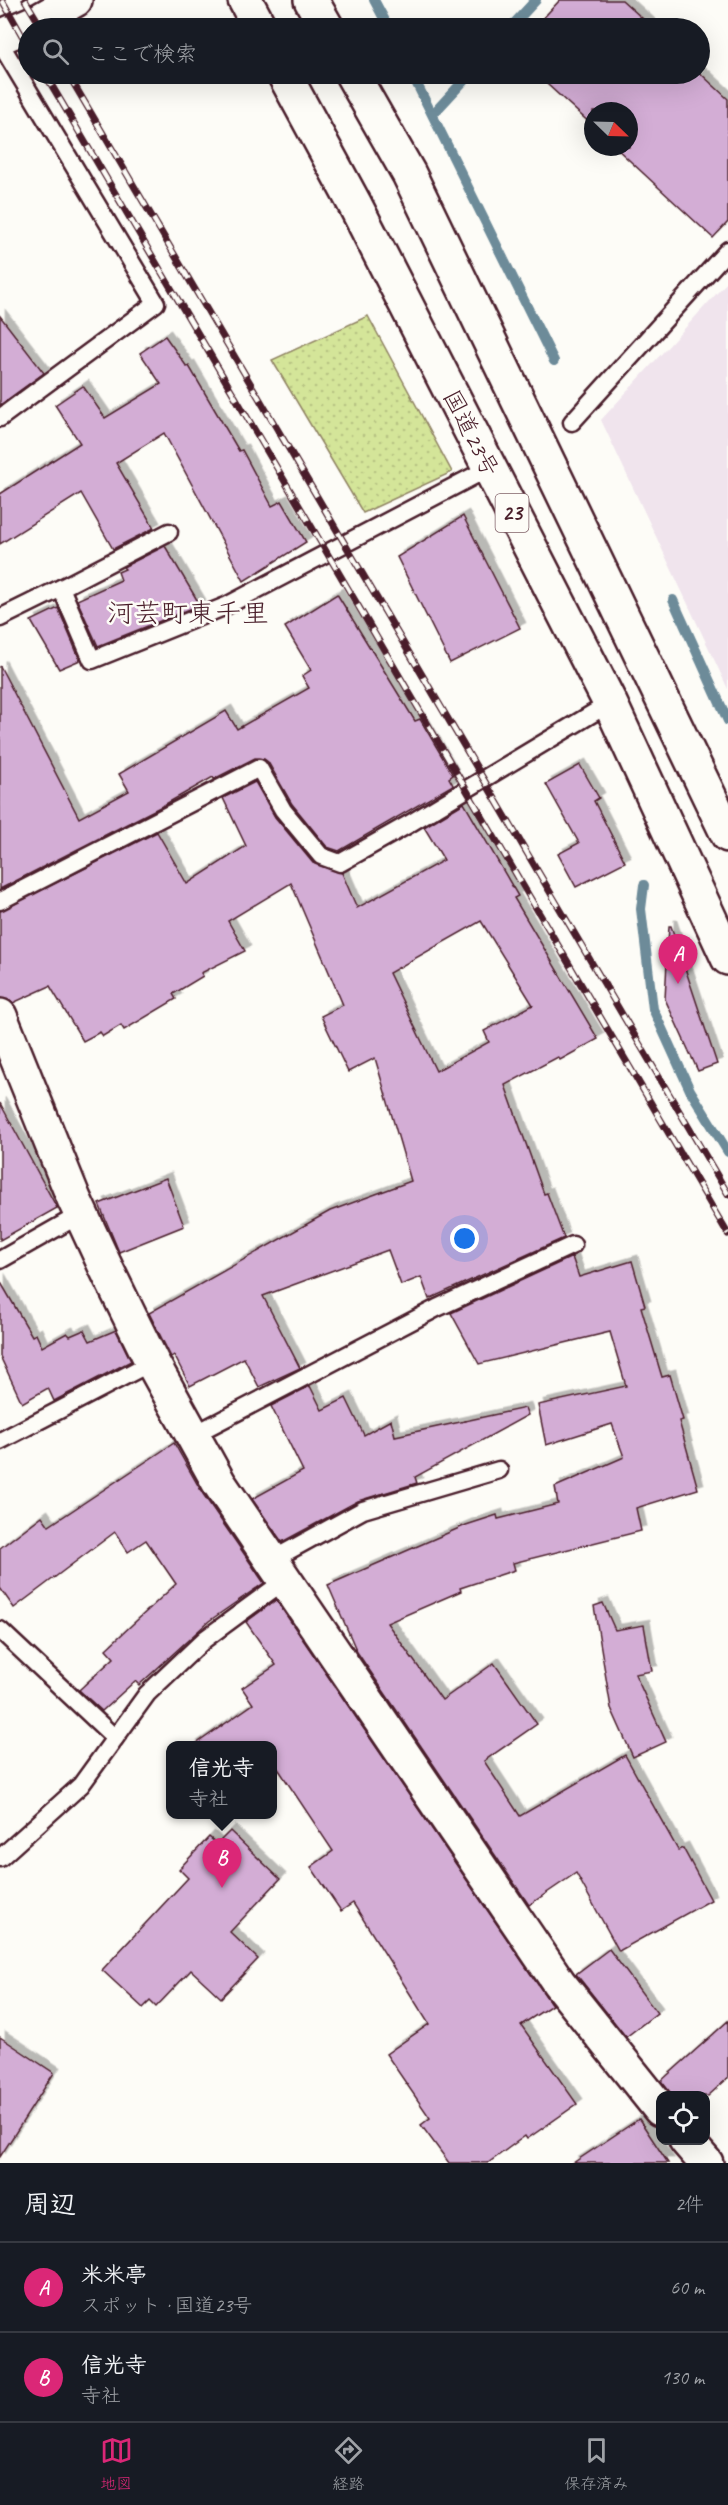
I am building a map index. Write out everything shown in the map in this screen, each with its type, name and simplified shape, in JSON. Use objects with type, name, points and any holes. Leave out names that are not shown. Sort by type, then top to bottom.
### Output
[{"type":"main road","points":[[43,18],[75,0]]},
{"type":"main road","points":[[245,0],[255,18]]},
{"type":"main road","points":[[311,0],[321,18]]},
{"type":"main road","points":[[0,37],[18,29]]},
{"type":"main road","name":"国道23号","points":[[290,84],[354,203],[610,704],[728,958]]},
{"type":"main road","name":"23","points":[[358,84],[409,174],[728,835]]},
{"type":"main road","points":[[0,1016],[81,1214],[152,1362],[219,1483],[559,1983],[656,2104]]},
{"type":"main road","points":[[690,2145],[706,2163]]},
{"type":"lane","points":[[0,43],[18,73]]},
{"type":"lane","points":[[0,418],[156,303],[25,84]]},
{"type":"lane","points":[[572,422],[728,250]]},
{"type":"lane","points":[[61,588],[92,660],[226,606],[489,468]]},
{"type":"lane","points":[[0,618],[169,532]]},
{"type":"lane","points":[[0,902],[259,768],[283,810],[321,856],[340,863],[610,704]]},
{"type":"lane","points":[[0,1260],[81,1214]]},
{"type":"lane","points":[[193,1435],[437,1308],[573,1245]]},
{"type":"lane","points":[[0,1441],[152,1362]]},
{"type":"lane","points":[[0,1858],[81,1785],[147,1694],[277,1571],[363,1510],[499,1470]]},
{"type":"lane","points":[[0,1630],[115,1738]]},
{"type":"shaded area","points":[[728,281],[728,689],[601,420]]},
{"type":"green space","points":[[368,316],[452,472],[363,513],[272,360]]},
{"type":"building","points":[[560,0],[622,0],[642,18],[543,18]]},
{"type":"building","points":[[710,82],[728,99],[728,222],[713,238],[625,156],[638,156],[638,102],[584,102],[584,118],[547,84]]},
{"type":"building","points":[[0,316],[44,373],[0,405]]},
{"type":"building","points":[[165,336],[187,367],[189,366],[239,451],[242,450],[272,506],[282,501],[306,542],[244,581],[164,433],[116,463],[154,528],[113,549],[81,493],[0,544],[0,494],[80,443],[55,405],[83,386],[105,418],[161,384],[140,353]]},
{"type":"building","points":[[463,516],[520,628],[450,663],[397,557]]},
{"type":"building","points":[[165,546],[200,605],[98,646],[77,600],[121,580],[118,572],[125,569],[123,567]]},
{"type":"building","points":[[337,594],[415,721],[420,719],[453,775],[449,778],[453,785],[339,851],[327,847],[292,804],[268,762],[255,758],[214,779],[213,777],[164,805],[0,889],[0,666],[79,818],[129,791],[119,774],[226,711],[237,729],[309,688],[302,676],[311,670],[285,627]]},
{"type":"building","points":[[58,608],[80,660],[59,669],[31,621]]},
{"type":"building","points":[[580,765],[599,798],[594,801],[625,862],[576,887],[558,854],[579,843],[546,784]]},
{"type":"building","points":[[255,782],[275,817],[313,863],[342,873],[357,908],[444,860],[424,827],[464,803],[518,896],[514,898],[598,1039],[560,1060],[558,1057],[505,1085],[544,1194],[547,1193],[564,1238],[429,1299],[421,1277],[401,1285],[388,1250],[263,1296],[300,1368],[259,1387],[244,1358],[190,1386],[174,1355],[171,1357],[149,1313],[330,1211],[411,1181],[375,1058],[348,1072],[321,1016],[343,1005],[291,883],[228,921],[245,951],[201,973],[203,976],[173,994],[176,999],[124,1030],[121,1025],[103,1036],[100,1032],[83,1041],[50,986],[13,1003],[0,998],[0,911],[157,832],[187,884],[246,846],[223,798]],"holes":[[[481,921],[533,1005],[484,1031],[489,1042],[436,1071],[389,973]]]},
{"type":"building","points":[[669,926],[671,926],[717,1064],[698,1071],[665,999]]},
{"type":"building","points":[[0,1103],[57,1208],[0,1240]]},
{"type":"building","points":[[166,1178],[184,1226],[119,1252],[99,1204]]},
{"type":"building","points":[[572,1257],[579,1277],[632,1261],[645,1306],[641,1307],[662,1377],[670,1375],[683,1420],[679,1421],[698,1489],[636,1508],[641,1531],[513,1563],[515,1570],[460,1588],[461,1591],[387,1623],[442,1700],[494,1663],[537,1724],[484,1761],[520,1816],[625,1755],[678,1850],[683,1848],[711,1900],[619,1951],[576,1873],[529,1905],[357,1652],[328,1585],[466,1525],[497,1515],[498,1519],[558,1504],[555,1487],[624,1457],[612,1424],[546,1445],[538,1405],[626,1386],[610,1332],[479,1364],[451,1313]]},
{"type":"building","points":[[0,1281],[32,1336],[36,1334],[42,1347],[67,1333],[70,1336],[84,1330],[90,1341],[116,1330],[131,1361],[54,1401],[48,1388],[22,1403],[0,1356]]},
{"type":"building","points":[[310,1386],[322,1410],[346,1398],[364,1435],[391,1420],[395,1436],[525,1408],[528,1415],[415,1477],[417,1483],[358,1501],[282,1542],[252,1499],[303,1471],[271,1406]]},
{"type":"building","points":[[174,1443],[203,1494],[264,1583],[209,1621],[139,1685],[135,1681],[102,1711],[79,1690],[114,1658],[106,1649],[176,1584],[146,1540],[128,1552],[115,1532],[14,1608],[0,1588],[0,1548],[42,1516],[49,1526]]},
{"type":"building","points":[[276,1600],[552,2005],[521,2025],[577,2104],[527,2139],[525,2136],[488,2163],[449,2163],[421,2125],[430,2118],[386,2054],[429,2024],[353,1903],[341,1911],[311,1867],[333,1851],[277,1767],[277,1741],[200,1741],[253,1704],[242,1688],[276,1665],[246,1622]]},
{"type":"building","points":[[603,1603],[615,1630],[644,1625],[652,1671],[635,1674],[666,1742],[633,1757],[611,1708],[594,1606]]},
{"type":"building","points":[[230,1831],[280,1879],[230,1932],[258,1959],[221,1998],[191,1970],[156,2007],[150,2001],[143,2008],[102,1970],[188,1878],[179,1869],[209,1837],[217,1844]]},
{"type":"building","points":[[609,1949],[657,2013],[626,2037],[576,1974]]},
{"type":"building","points":[[728,2021],[728,2078],[710,2094],[710,2091],[669,2091],[661,2081]]},
{"type":"building","points":[[0,2037],[54,2073],[0,2157]]},
{"type":"building","points":[[639,2119],[668,2163],[573,2163]]},
{"type":"waterway","points":[[374,0],[384,18]]},
{"type":"waterway","points":[[519,18],[536,0]]},
{"type":"waterway","points":[[417,84],[554,361]]},
{"type":"waterway","points":[[433,114],[461,84]]},
{"type":"waterway","points":[[673,600],[728,721]]},
{"type":"waterway","points":[[644,885],[641,909],[653,1009],[690,1090],[728,1152]]},
{"type":"railway","points":[[2,0],[18,28]]},
{"type":"railway","points":[[25,0],[36,18]]},
{"type":"railway","points":[[51,84],[728,1234]]},
{"type":"railway","points":[[74,84],[728,1194]]},
{"type":"place","name":"米米亭","points":[[678,984]]},
{"type":"place","name":"信光寺","points":[[222,1888]]},
{"type":"district","name":"河芸町東千里","points":[[188,613]]}]
